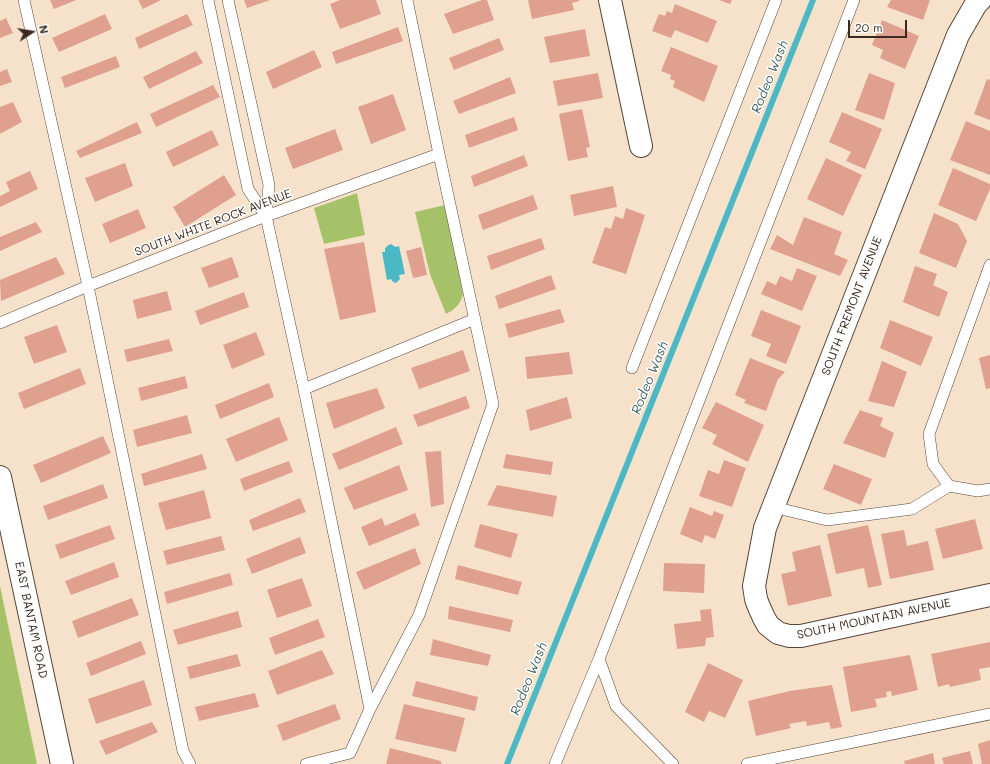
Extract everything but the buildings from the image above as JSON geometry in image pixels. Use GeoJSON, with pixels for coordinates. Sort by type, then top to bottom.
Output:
{"type":"FeatureCollection","features":[{"type":"Feature","properties":{"kind":"street"},"geometry":{"type":"LineString","coordinates":[[610,0],[641,146]]}},
{"type":"Feature","properties":{"kind":"street","name":"SOUTH FREMONT AVENUE"},"geometry":{"type":"LineString","coordinates":[[767,628],[758,607],[754,586],[765,528],[958,35],[976,4],[980,0]]}},
{"type":"Feature","properties":{"kind":"street","name":"EAST BANTAM ROAD"},"geometry":{"type":"LineString","coordinates":[[0,477],[62,764]]}},
{"type":"Feature","properties":{"kind":"street","name":"SOUTH MOUNTAIN AVENUE"},"geometry":{"type":"LineString","coordinates":[[767,628],[789,636],[801,636],[990,595]]}},
{"type":"Feature","properties":{"kind":"lane"},"geometry":{"type":"LineString","coordinates":[[24,0],[88,286],[182,751],[190,764]]}},
{"type":"Feature","properties":{"kind":"lane"},"geometry":{"type":"LineString","coordinates":[[208,0],[248,189],[266,216]]}},
{"type":"Feature","properties":{"kind":"lane"},"geometry":{"type":"LineString","coordinates":[[228,0],[269,185],[266,216],[304,389],[370,709]]}},
{"type":"Feature","properties":{"kind":"lane"},"geometry":{"type":"LineString","coordinates":[[306,764],[350,754],[370,709],[420,615],[493,404],[407,0]]}},
{"type":"Feature","properties":{"kind":"lane"},"geometry":{"type":"LineString","coordinates":[[632,368],[776,0]]}},
{"type":"Feature","properties":{"kind":"lane"},"geometry":{"type":"LineString","coordinates":[[555,764],[599,658],[854,0]]}},
{"type":"Feature","properties":{"kind":"lane","name":"SOUTH WHITE ROCK AVENUE"},"geometry":{"type":"LineString","coordinates":[[0,322],[266,216],[439,154]]}},
{"type":"Feature","properties":{"kind":"lane"},"geometry":{"type":"LineString","coordinates":[[990,265],[929,434],[933,464],[949,486],[978,492],[990,489]]}},
{"type":"Feature","properties":{"kind":"lane"},"geometry":{"type":"LineString","coordinates":[[304,389],[475,320]]}},
{"type":"Feature","properties":{"kind":"lane"},"geometry":{"type":"LineString","coordinates":[[773,507],[827,520],[912,509],[949,486]]}},
{"type":"Feature","properties":{"kind":"lane"},"geometry":{"type":"LineString","coordinates":[[599,658],[616,706],[672,764]]}},
{"type":"Feature","properties":{"kind":"lane"},"geometry":{"type":"LineString","coordinates":[[747,764],[990,714]]}},
{"type":"Feature","properties":{"kind":"green space"},"geometry":{"type":"Polygon","coordinates":[[[357,193],[365,235],[324,244],[314,208],[357,193]]]}},
{"type":"Feature","properties":{"kind":"green space"},"geometry":{"type":"Polygon","coordinates":[[[445,205],[463,294],[457,306],[446,314],[430,274],[415,212],[445,205]]]}},
{"type":"Feature","properties":{"kind":"green space"},"geometry":{"type":"Polygon","coordinates":[[[0,586],[37,764],[0,764],[0,586]]]}},
{"type":"Feature","properties":{"kind":"water"},"geometry":{"type":"Polygon","coordinates":[[[391,244],[395,247],[399,246],[405,274],[399,275],[400,279],[396,283],[391,279],[387,280],[382,252],[385,252],[387,246],[391,244]]]}},
{"type":"Feature","properties":{"kind":"waterway","name":"Rodeo Wash"},"geometry":{"type":"LineString","coordinates":[[507,764],[813,0]]}}]}
